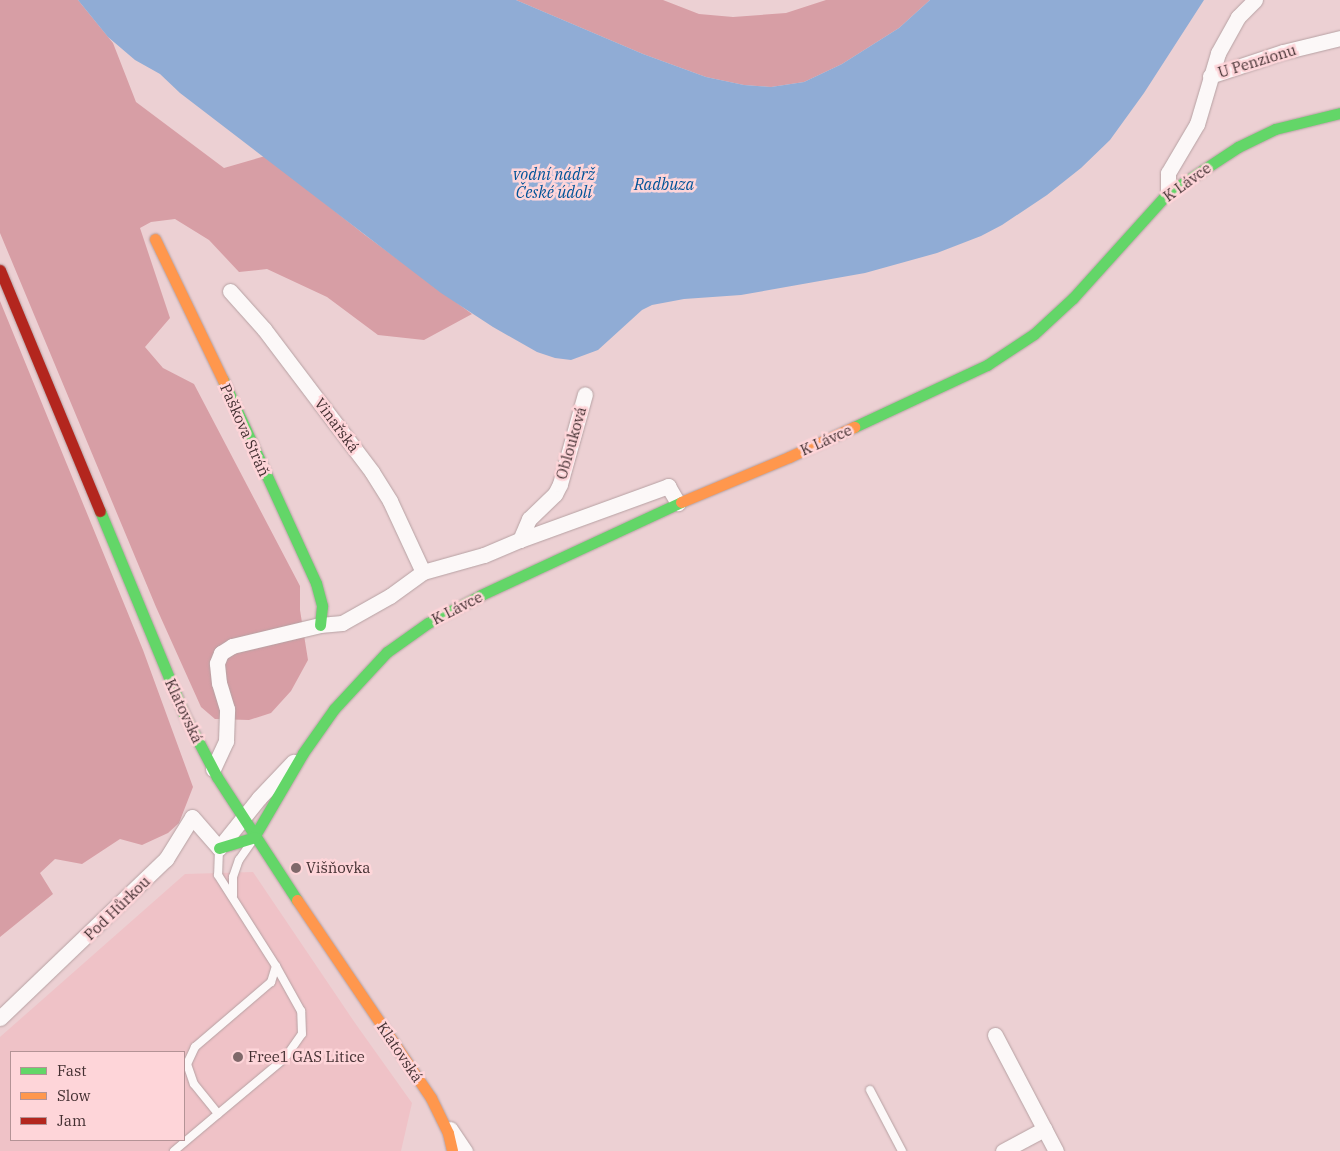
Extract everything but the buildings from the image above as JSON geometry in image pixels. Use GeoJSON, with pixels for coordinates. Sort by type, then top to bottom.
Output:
{"type":"FeatureCollection","features":[{"type":"Feature","properties":{"kind":"street"},"geometry":{"type":"LineString","coordinates":[[1210,76],[1218,53],[1238,17],[1256,0]]}},
{"type":"Feature","properties":{"kind":"street","name":"U Penzionu"},"geometry":{"type":"LineString","coordinates":[[1168,193],[1168,173],[1197,124],[1210,76],[1274,55],[1340,38]]}},
{"type":"Feature","properties":{"kind":"street","name":"K Lávce"},"geometry":{"type":"LineString","coordinates":[[254,837],[274,806],[303,753],[334,709],[387,652],[428,622],[481,595],[678,504],[798,453],[987,365],[1034,334],[1073,298],[1168,193],[1238,147],[1275,129],[1340,113]]}},
{"type":"Feature","properties":{"kind":"street","name":"Paškova Stráň"},"geometry":{"type":"LineString","coordinates":[[156,238],[316,583],[322,606],[320,625]]}},
{"type":"Feature","properties":{"kind":"street","name":"Klatovská"},"geometry":{"type":"LineString","coordinates":[[0,270],[180,706],[213,769],[254,837],[465,1151]]}},
{"type":"Feature","properties":{"kind":"street","name":"Vinařská"},"geometry":{"type":"LineString","coordinates":[[230,291],[264,329],[372,472],[390,501],[423,572]]}},
{"type":"Feature","properties":{"kind":"street","name":"Oblouková"},"geometry":{"type":"LineString","coordinates":[[520,540],[529,520],[550,500],[557,489],[585,394]]}},
{"type":"Feature","properties":{"kind":"street"},"geometry":{"type":"LineString","coordinates":[[213,769],[226,741],[227,709],[219,683],[217,663],[221,653],[232,646],[320,625],[342,623],[390,596],[423,572],[484,555],[668,486],[678,504]]}},
{"type":"Feature","properties":{"kind":"street","name":"K Lávce"},"geometry":{"type":"LineString","coordinates":[[243,819],[259,798],[303,753]]}},
{"type":"Feature","properties":{"kind":"street","name":"Pod Hůrkou"},"geometry":{"type":"LineString","coordinates":[[0,1018],[166,859],[192,817],[219,848]]}},
{"type":"Feature","properties":{"kind":"street"},"geometry":{"type":"LineString","coordinates":[[219,848],[243,819]]}},
{"type":"Feature","properties":{"kind":"street"},"geometry":{"type":"LineString","coordinates":[[219,848],[254,837]]}},
{"type":"Feature","properties":{"kind":"street"},"geometry":{"type":"LineString","coordinates":[[995,1035],[1056,1151]]}},
{"type":"Feature","properties":{"kind":"street","name":"Klatovská"},"geometry":{"type":"LineString","coordinates":[[440,1113],[452,1151]]}},
{"type":"Feature","properties":{"kind":"street"},"geometry":{"type":"LineString","coordinates":[[1003,1151],[1044,1129]]}},
{"type":"Feature","properties":{"kind":"lane"},"geometry":{"type":"LineString","coordinates":[[233,896],[233,877],[239,860],[254,837]]}},
{"type":"Feature","properties":{"kind":"lane"},"geometry":{"type":"LineString","coordinates":[[174,1151],[285,1058],[302,1034],[301,1011],[233,896],[218,876],[219,848]]}},
{"type":"Feature","properties":{"kind":"lane"},"geometry":{"type":"LineString","coordinates":[[218,1114],[194,1084],[187,1064],[195,1047],[271,982],[276,966]]}},
{"type":"Feature","properties":{"kind":"lane"},"geometry":{"type":"LineString","coordinates":[[870,1090],[902,1151]]}},
{"type":"Feature","properties":{"kind":"shaded area"},"geometry":{"type":"Polygon","coordinates":[[[0,0],[78,0],[113,43],[136,102],[224,168],[265,156],[365,235],[472,314],[424,340],[378,335],[327,297],[267,269],[239,272],[209,240],[175,219],[151,222],[140,228],[170,318],[145,347],[163,368],[194,384],[300,586],[300,610],[308,660],[291,691],[271,713],[249,720],[215,719],[201,707],[156,607],[0,233],[0,0]]]}},
{"type":"Feature","properties":{"kind":"shaded area"},"geometry":{"type":"Polygon","coordinates":[[[516,0],[663,0],[699,14],[733,17],[786,13],[826,0],[930,0],[899,28],[842,64],[804,82],[771,87],[744,85],[706,77],[643,54],[516,0]]]}},
{"type":"Feature","properties":{"kind":"shaded area"},"geometry":{"type":"Polygon","coordinates":[[[0,301],[143,650],[193,787],[179,823],[168,833],[142,845],[120,839],[82,864],[55,859],[40,873],[53,894],[0,937],[0,301]]]}},
{"type":"Feature","properties":{"kind":"shaded area"},"geometry":{"type":"Polygon","coordinates":[[[253,872],[355,1023],[412,1103],[401,1151],[0,1151],[0,1037],[185,874],[253,872]]]}},
{"type":"Feature","properties":{"kind":"water","name":"vodní nádrž České údolí"},"geometry":{"type":"Polygon","coordinates":[[[78,0],[516,0],[643,54],[706,77],[744,85],[771,87],[804,82],[842,64],[899,28],[930,0],[1204,0],[1144,93],[1110,140],[1081,168],[1047,195],[1002,225],[981,236],[937,253],[865,273],[741,295],[684,299],[652,305],[642,310],[598,350],[571,360],[555,358],[537,352],[493,327],[441,293],[180,93],[160,74],[135,60],[108,37],[78,0]]]}},
{"type":"Feature","properties":{"kind":"traffic: fast"},"geometry":{"type":"LineString","coordinates":[[854,427],[987,365],[1034,334],[1073,298],[1168,193],[1238,147],[1275,129],[1340,113]]}},
{"type":"Feature","properties":{"kind":"traffic: fast"},"geometry":{"type":"LineString","coordinates":[[223,380],[316,583],[322,606],[320,625]]}},
{"type":"Feature","properties":{"kind":"traffic: fast"},"geometry":{"type":"LineString","coordinates":[[254,837],[303,753],[334,709],[387,652],[428,623],[481,595],[681,502]]}},
{"type":"Feature","properties":{"kind":"traffic: fast"},"geometry":{"type":"LineString","coordinates":[[100,511],[184,714],[217,777],[297,900]]}},
{"type":"Feature","properties":{"kind":"traffic: fast"},"geometry":{"type":"LineString","coordinates":[[219,848],[254,837]]}},
{"type":"Feature","properties":{"kind":"traffic: slow"},"geometry":{"type":"LineString","coordinates":[[155,239],[223,380]]}},
{"type":"Feature","properties":{"kind":"traffic: slow"},"geometry":{"type":"LineString","coordinates":[[681,502],[789,457],[854,427]]}},
{"type":"Feature","properties":{"kind":"traffic: slow"},"geometry":{"type":"LineString","coordinates":[[297,900],[431,1098],[448,1133],[452,1151]]}},
{"type":"Feature","properties":{"kind":"traffic: jam"},"geometry":{"type":"LineString","coordinates":[[0,270],[100,511]]}},
{"type":"Feature","properties":{"kind":"place","name":"Višňovka"},"geometry":{"type":"Point","coordinates":[296,868]}},
{"type":"Feature","properties":{"kind":"place","name":"Free1 GAS Litice"},"geometry":{"type":"Point","coordinates":[238,1057]}},
{"type":"Feature","properties":{"kind":"water label","name":"Radbuza"},"geometry":{"type":"Point","coordinates":[664,184]}}]}
